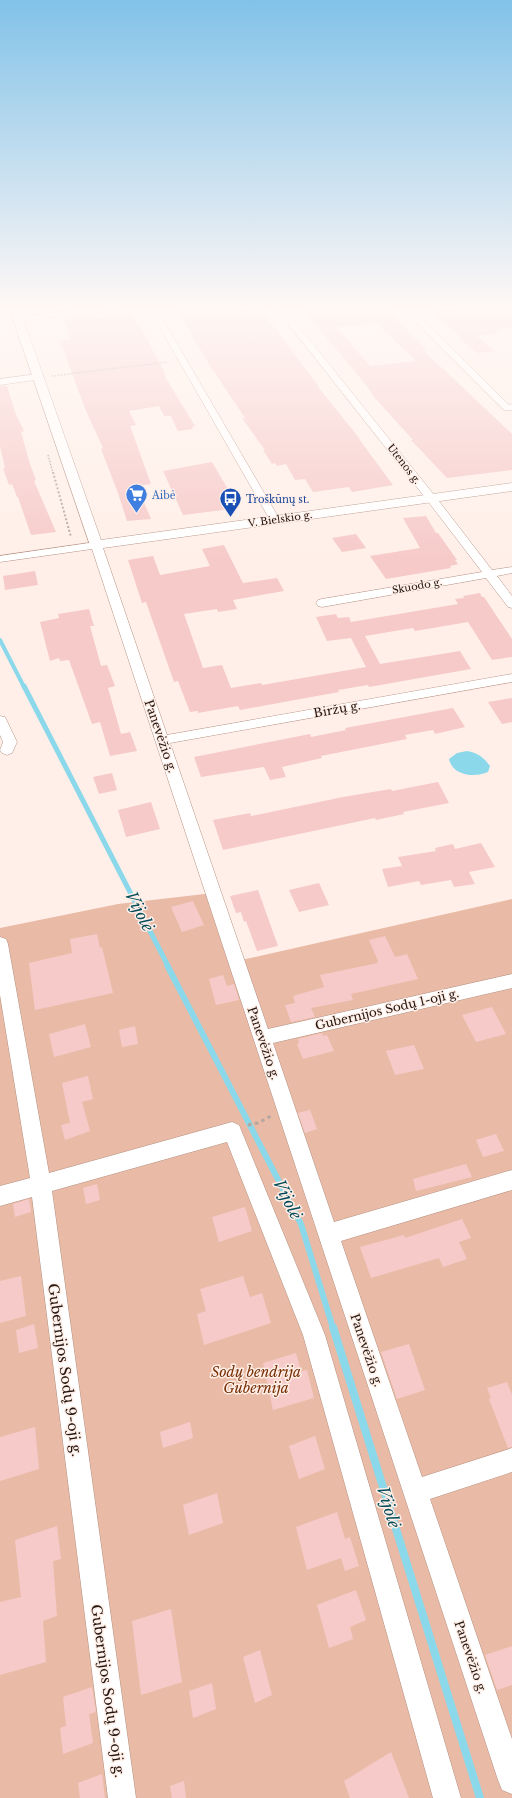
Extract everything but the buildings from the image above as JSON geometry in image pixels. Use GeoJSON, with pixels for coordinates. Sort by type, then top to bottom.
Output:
{"type":"FeatureCollection","features":[{"type":"Feature","properties":{"kind":"street","name":"Panevėžio g."},"geometry":{"type":"LineString","coordinates":[[43,391],[162,740],[512,1780]]}},
{"type":"Feature","properties":{"kind":"street"},"geometry":{"type":"LineString","coordinates":[[199,391],[275,520]]}},
{"type":"Feature","properties":{"kind":"street","name":"Utenos g."},"geometry":{"type":"LineString","coordinates":[[345,391],[431,498],[512,604]]}},
{"type":"Feature","properties":{"kind":"street"},"geometry":{"type":"LineString","coordinates":[[489,391],[506,408],[512,407]]}},
{"type":"Feature","properties":{"kind":"street","name":"V. Bielskio g."},"geometry":{"type":"LineString","coordinates":[[0,559],[512,487]]}},
{"type":"Feature","properties":{"kind":"street","name":"Skuodo g."},"geometry":{"type":"LineString","coordinates":[[322,603],[512,570]]}},
{"type":"Feature","properties":{"kind":"street","name":"Biržų g."},"geometry":{"type":"LineString","coordinates":[[162,740],[512,678]]}},
{"type":"Feature","properties":{"kind":"street"},"geometry":{"type":"LineString","coordinates":[[0,720],[9,746]]}},
{"type":"Feature","properties":{"kind":"street","name":"Gubernijos Sodų 9-oji g."},"geometry":{"type":"LineString","coordinates":[[0,944],[41,1185],[122,1798]]}},
{"type":"Feature","properties":{"kind":"street","name":"Gubernijos Sodų 1-oji g."},"geometry":{"type":"LineString","coordinates":[[262,1038],[512,981]]}},
{"type":"Feature","properties":{"kind":"street"},"geometry":{"type":"LineString","coordinates":[[0,1196],[232,1132],[314,1335],[447,1798]]}},
{"type":"Feature","properties":{"kind":"street"},"geometry":{"type":"LineString","coordinates":[[328,1234],[512,1180]]}},
{"type":"Feature","properties":{"kind":"street"},"geometry":{"type":"LineString","coordinates":[[415,1492],[512,1460]]}},
{"type":"Feature","properties":{"kind":"path"},"geometry":{"type":"LineString","coordinates":[[246,1125],[258,1123]]}},
{"type":"Feature","properties":{"kind":"green space","name":"Sodų bendrija Gubernija"},"geometry":{"type":"Polygon","coordinates":[[[213,893],[237,961],[512,899],[512,1798],[0,1798],[0,928],[118,904],[213,893]]]}},
{"type":"Feature","properties":{"kind":"water"},"geometry":{"type":"Polygon","coordinates":[[[467,751],[480,756],[490,766],[488,772],[477,775],[465,774],[459,772],[451,765],[449,759],[457,753],[467,751]]]}},
{"type":"Feature","properties":{"kind":"waterway","name":"Vijolė"},"geometry":{"type":"LineString","coordinates":[[0,640],[24,687]]}},
{"type":"Feature","properties":{"kind":"waterway","name":"Vijolė"},"geometry":{"type":"LineString","coordinates":[[24,686],[168,966]]}},
{"type":"Feature","properties":{"kind":"waterway","name":"Vijolė"},"geometry":{"type":"LineString","coordinates":[[167,965],[301,1224],[333,1328]]}},
{"type":"Feature","properties":{"kind":"waterway","name":"Vijolė"},"geometry":{"type":"LineString","coordinates":[[333,1327],[480,1798]]}},
{"type":"Feature","properties":{"kind":"place","name":"Aibė"},"geometry":{"type":"Point","coordinates":[137,514]}},
{"type":"Feature","properties":{"kind":"place","name":"Troškūnų st."},"geometry":{"type":"Point","coordinates":[231,518]}}]}
